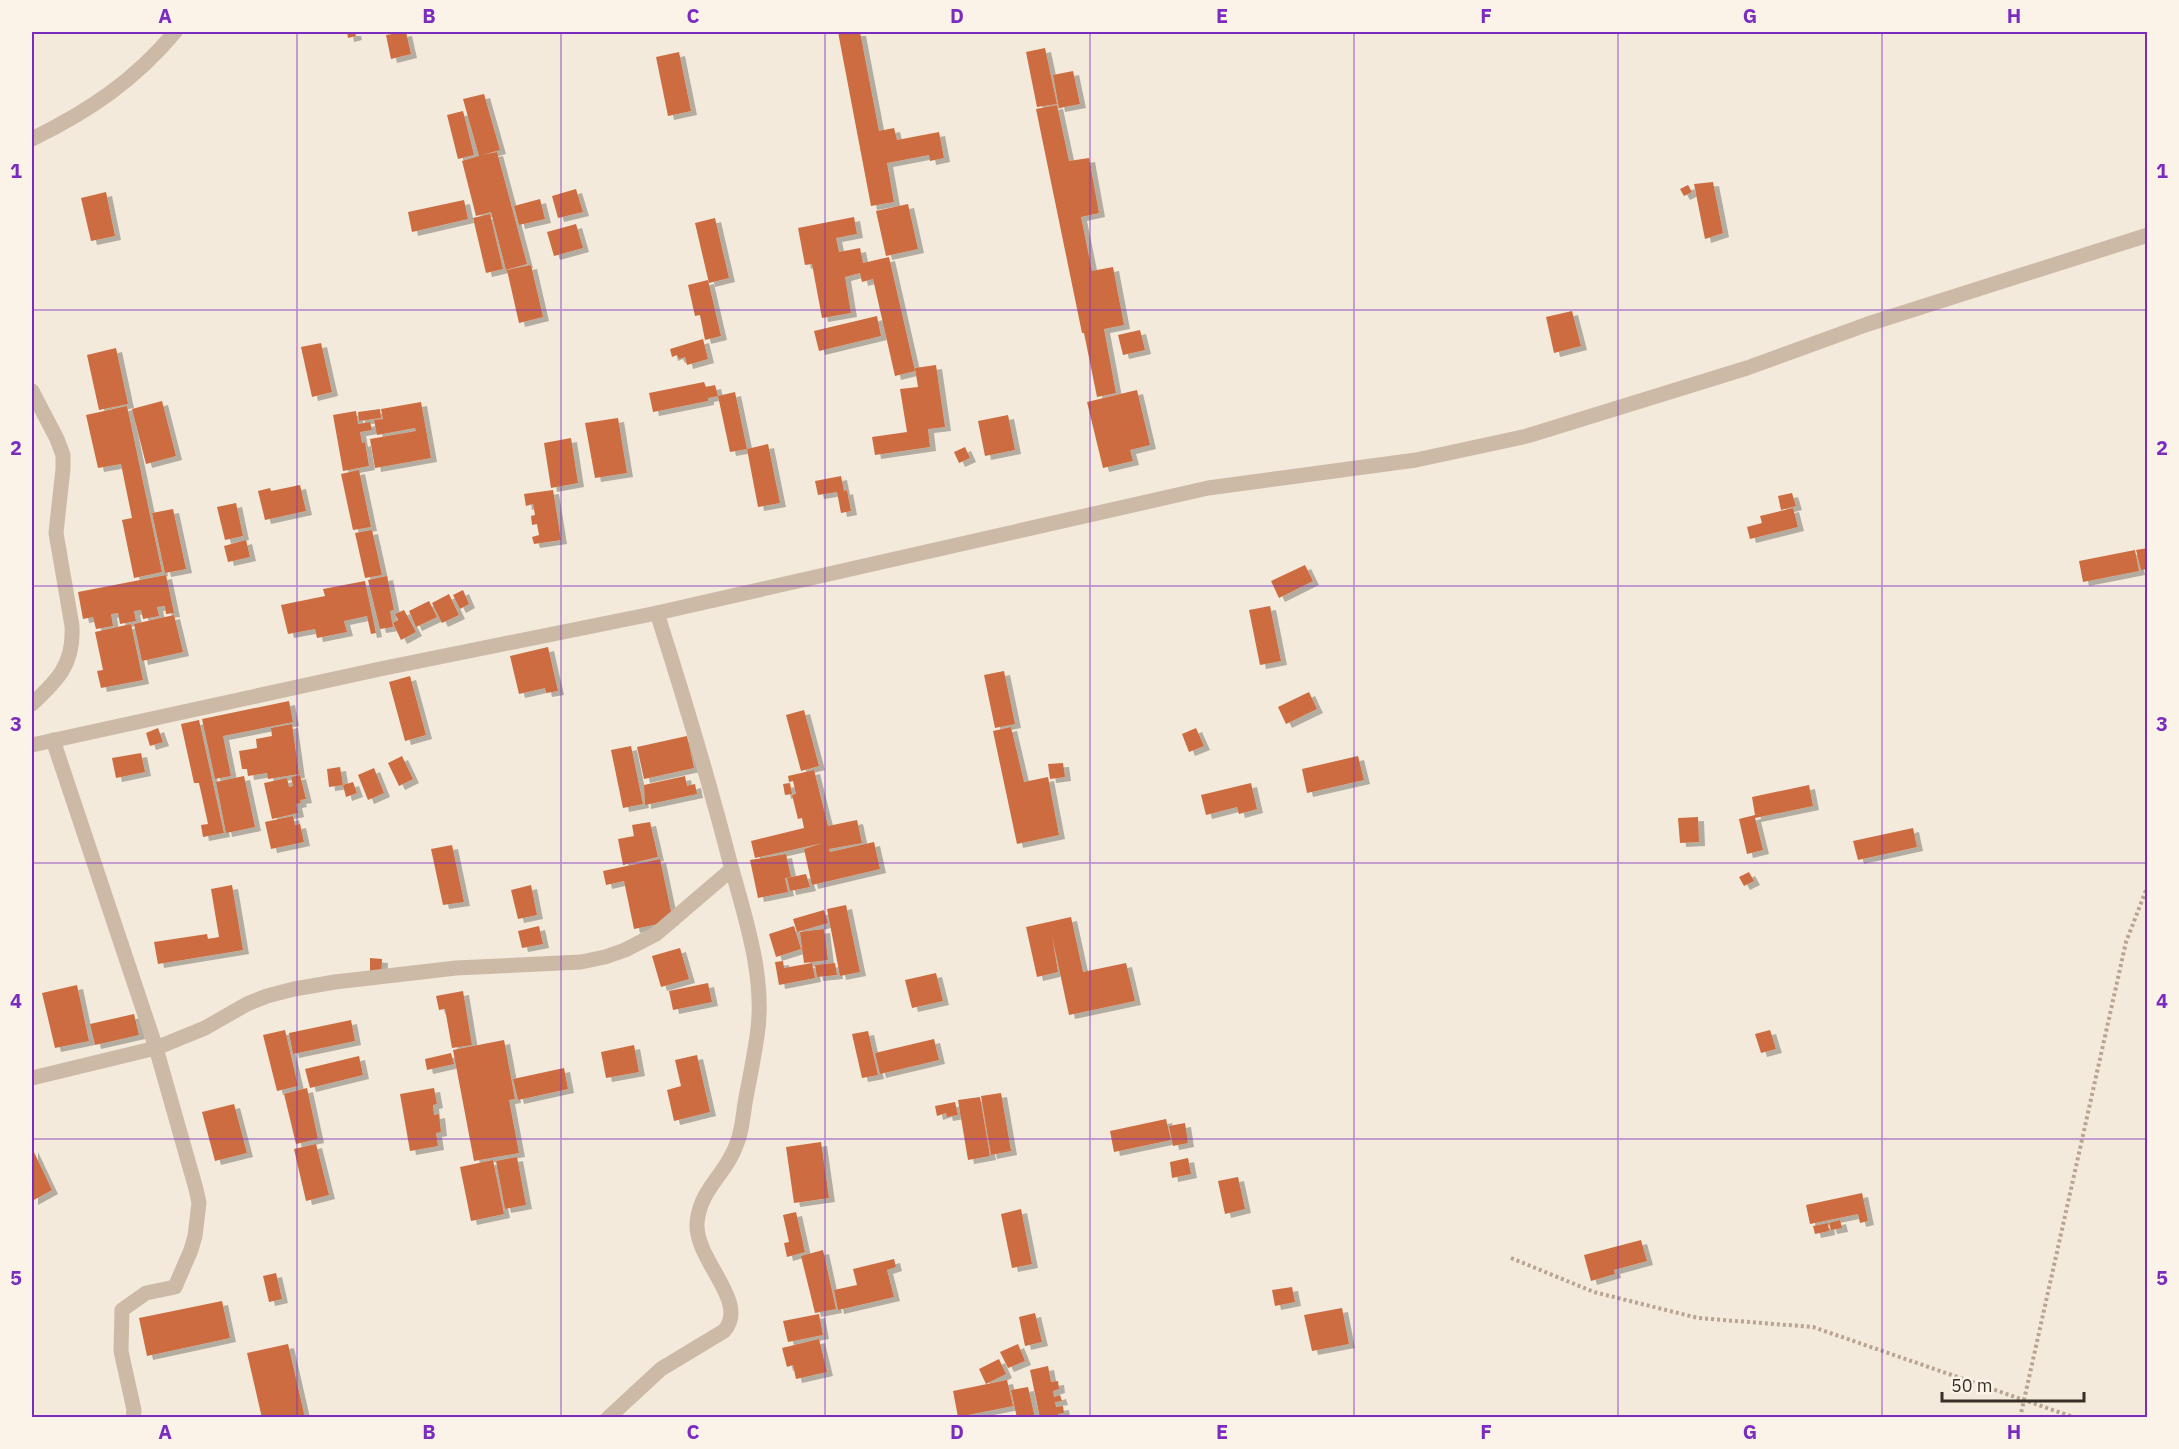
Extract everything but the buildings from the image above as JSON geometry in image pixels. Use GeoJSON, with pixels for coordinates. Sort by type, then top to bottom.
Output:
{"type":"FeatureCollection","features":[{"type":"Feature","properties":{"kind":"street"},"geometry":{"type":"LineString","coordinates":[[32,139],[58,126],[128,81],[175,32]]}},
{"type":"Feature","properties":{"kind":"street"},"geometry":{"type":"LineString","coordinates":[[32,745],[380,669],[657,614],[1208,488],[1416,460],[1527,436],[1747,368],[1868,324],[2148,235]]}},
{"type":"Feature","properties":{"kind":"street"},"geometry":{"type":"LineString","coordinates":[[32,391],[63,455],[57,533],[73,639],[67,663],[59,677],[32,704]]}},
{"type":"Feature","properties":{"kind":"street"},"geometry":{"type":"LineString","coordinates":[[608,1418],[661,1369],[724,1331],[732,1316],[729,1299],[706,1258],[697,1226],[700,1204],[738,1142],[760,1011],[758,984],[745,915],[711,790],[657,614]]}},
{"type":"Feature","properties":{"kind":"street"},"geometry":{"type":"LineString","coordinates":[[53,740],[156,1048],[199,1203],[191,1250],[175,1287],[146,1293],[122,1310],[121,1351],[134,1410],[133,1418]]}},
{"type":"Feature","properties":{"kind":"street"},"geometry":{"type":"LineString","coordinates":[[32,1078],[156,1048],[205,1028],[247,1004],[294,989],[456,968],[581,962],[605,957],[625,950],[656,934],[732,869]]}},
{"type":"Feature","properties":{"kind":"path"},"geometry":{"type":"LineString","coordinates":[[2020,1418],[2126,942],[2148,885]]}},
{"type":"Feature","properties":{"kind":"path"},"geometry":{"type":"LineString","coordinates":[[1511,1258],[1594,1292],[1698,1318],[1813,1327],[2076,1418]]}}]}
